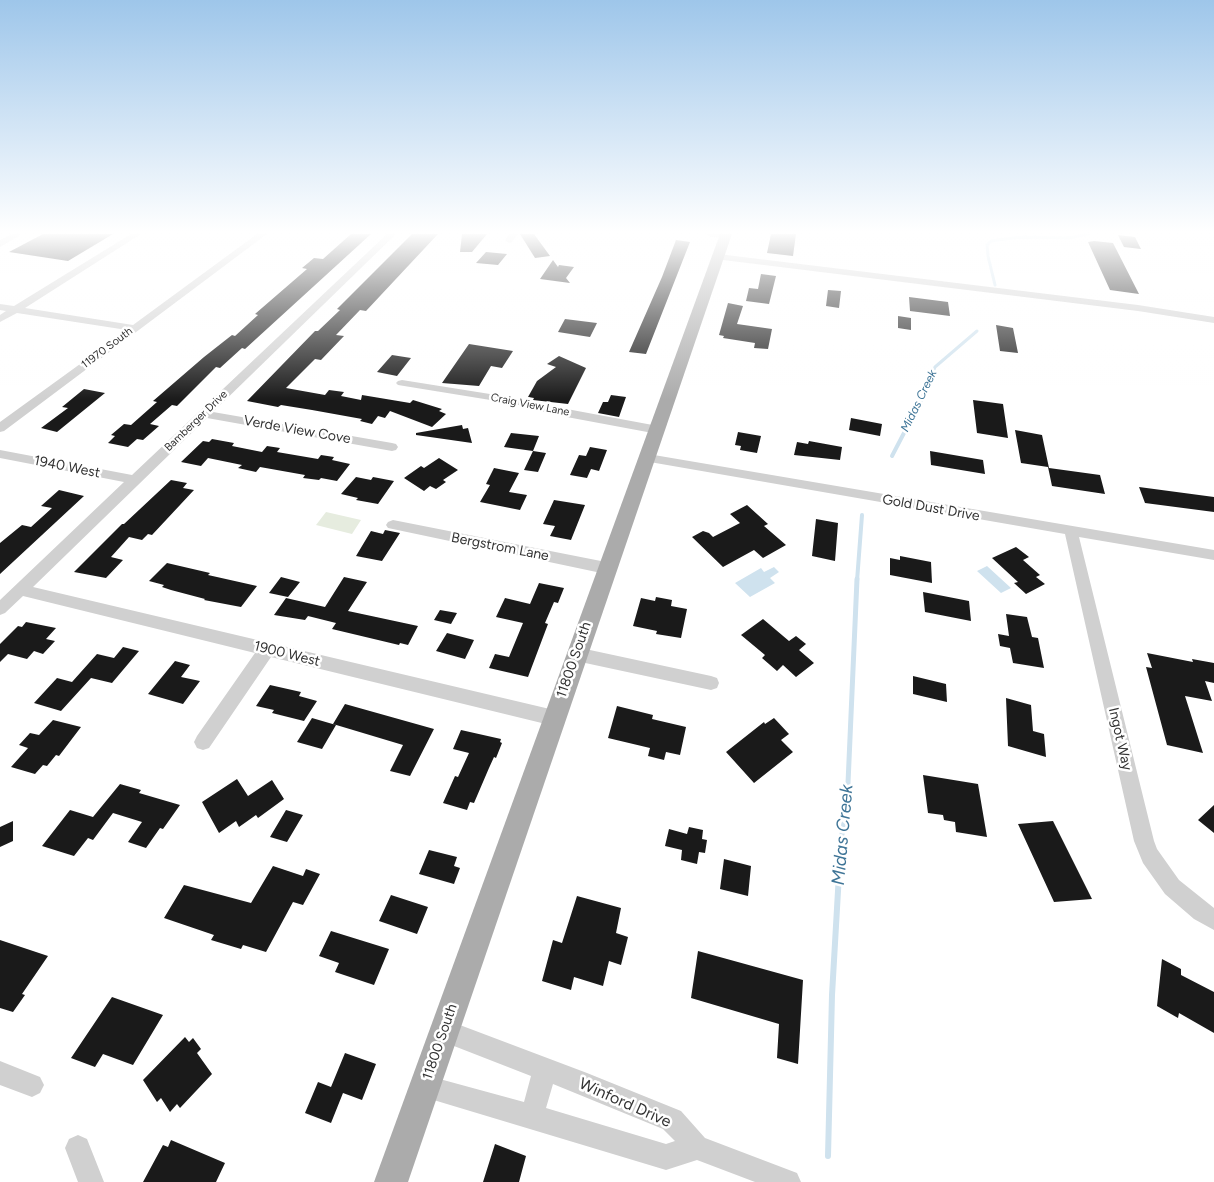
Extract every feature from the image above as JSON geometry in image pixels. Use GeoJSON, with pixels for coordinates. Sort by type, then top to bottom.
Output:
{"type":"FeatureCollection","features":[{"type":"Feature","properties":{"kind":"main road","name":"11800 South"},"geometry":{"type":"LineString","coordinates":[[391,1182],[606,568],[648,458],[707,289]]}},
{"type":"Feature","properties":{"kind":"street"},"geometry":{"type":"LineString","coordinates":[[0,319],[48,289]]}},
{"type":"Feature","properties":{"kind":"street","name":"11970 South"},"geometry":{"type":"LineString","coordinates":[[0,428],[188,289]]}},
{"type":"Feature","properties":{"kind":"street","name":"Bamberger Drive"},"geometry":{"type":"LineString","coordinates":[[0,609],[334,289]]}},
{"type":"Feature","properties":{"kind":"street"},"geometry":{"type":"LineString","coordinates":[[982,289],[1129,307],[1214,320]]}},
{"type":"Feature","properties":{"kind":"street"},"geometry":{"type":"LineString","coordinates":[[0,307],[135,328]]}},
{"type":"Feature","properties":{"kind":"street","name":"Craig View Lane"},"geometry":{"type":"LineString","coordinates":[[402,384],[515,401],[556,411],[658,430]]}},
{"type":"Feature","properties":{"kind":"street","name":"Verde View Cove"},"geometry":{"type":"LineString","coordinates":[[203,414],[392,447]]}},
{"type":"Feature","properties":{"kind":"street","name":"1940 West"},"geometry":{"type":"LineString","coordinates":[[0,454],[134,480]]}},
{"type":"Feature","properties":{"kind":"street","name":"Gold Dust Drive"},"geometry":{"type":"LineString","coordinates":[[648,458],[1214,555]]}},
{"type":"Feature","properties":{"kind":"street","name":"Bergstrom Lane"},"geometry":{"type":"LineString","coordinates":[[393,525],[606,568]]}},
{"type":"Feature","properties":{"kind":"street","name":"Ingot Way"},"geometry":{"type":"LineString","coordinates":[[1071,532],[1144,841],[1150,856],[1172,887],[1201,912],[1214,920]]}},
{"type":"Feature","properties":{"kind":"street","name":"1900 West"},"geometry":{"type":"LineString","coordinates":[[21,590],[554,718]]}},
{"type":"Feature","properties":{"kind":"street"},"geometry":{"type":"LineString","coordinates":[[203,742],[267,649]]}},
{"type":"Feature","properties":{"kind":"street"},"geometry":{"type":"LineString","coordinates":[[576,654],[711,683]]}},
{"type":"Feature","properties":{"kind":"street","name":"Winford Drive"},"geometry":{"type":"LineString","coordinates":[[444,1031],[672,1120],[697,1147],[788,1182]]}},
{"type":"Feature","properties":{"kind":"street"},"geometry":{"type":"LineString","coordinates":[[532,1116],[545,1070]]}},
{"type":"Feature","properties":{"kind":"street"},"geometry":{"type":"LineString","coordinates":[[0,1074],[32,1086]]}},
{"type":"Feature","properties":{"kind":"street"},"geometry":{"type":"LineString","coordinates":[[425,1087],[532,1116],[666,1157],[697,1147]]}},
{"type":"Feature","properties":{"kind":"street"},"geometry":{"type":"LineString","coordinates":[[78,1148],[91,1182]]}},
{"type":"Feature","properties":{"kind":"shaded area"},"geometry":{"type":"Polygon","coordinates":[[[326,512],[361,520],[352,534],[316,525],[326,512]]]}},
{"type":"Feature","properties":{"kind":"water"},"geometry":{"type":"Polygon","coordinates":[[[987,566],[1011,588],[1001,593],[977,571],[987,566]]]}},
{"type":"Feature","properties":{"kind":"water"},"geometry":{"type":"Polygon","coordinates":[[[774,567],[779,572],[770,578],[775,583],[750,597],[735,583],[761,568],[764,572],[774,567]]]}},
{"type":"Feature","properties":{"kind":"building"},"geometry":{"type":"Polygon","coordinates":[[[284,289],[311,289],[245,349],[242,348],[220,368],[216,367],[177,406],[172,405],[150,424],[159,426],[143,440],[137,439],[128,447],[108,443],[115,436],[111,435],[124,424],[131,425],[157,402],[153,401],[204,357],[232,335],[235,336],[258,315],[255,314],[284,289]]]}},
{"type":"Feature","properties":{"kind":"building"},"geometry":{"type":"Polygon","coordinates":[[[357,289],[386,289],[366,311],[360,310],[336,335],[344,336],[321,360],[315,359],[286,388],[325,395],[329,390],[344,392],[341,396],[361,400],[362,395],[410,403],[413,400],[442,409],[439,411],[446,414],[432,427],[390,411],[385,418],[378,416],[372,424],[360,421],[362,419],[247,401],[315,331],[318,331],[340,310],[337,309],[357,289]]]}},
{"type":"Feature","properties":{"kind":"building"},"geometry":{"type":"Polygon","coordinates":[[[657,289],[671,289],[646,354],[629,352],[657,289]]]}},
{"type":"Feature","properties":{"kind":"building"},"geometry":{"type":"Polygon","coordinates":[[[749,289],[773,289],[769,304],[746,301],[749,289]]]}},
{"type":"Feature","properties":{"kind":"building"},"geometry":{"type":"Polygon","coordinates":[[[1137,289],[1139,294],[1110,290],[1137,289]]]}},
{"type":"Feature","properties":{"kind":"building"},"geometry":{"type":"Polygon","coordinates":[[[828,290],[841,291],[839,308],[826,306],[828,290]]]}},
{"type":"Feature","properties":{"kind":"building"},"geometry":{"type":"Polygon","coordinates":[[[909,297],[948,302],[950,316],[910,311],[909,297]]]}},
{"type":"Feature","properties":{"kind":"building"},"geometry":{"type":"Polygon","coordinates":[[[728,303],[743,306],[737,324],[772,329],[768,349],[754,348],[755,343],[723,338],[724,336],[719,335],[728,303]]]}},
{"type":"Feature","properties":{"kind":"building"},"geometry":{"type":"Polygon","coordinates":[[[898,316],[911,318],[911,330],[898,328],[898,316]]]}},
{"type":"Feature","properties":{"kind":"building"},"geometry":{"type":"Polygon","coordinates":[[[565,319],[597,323],[590,337],[558,332],[565,319]]]}},
{"type":"Feature","properties":{"kind":"building"},"geometry":{"type":"Polygon","coordinates":[[[996,325],[1013,328],[1018,353],[1000,351],[996,325]]]}},
{"type":"Feature","properties":{"kind":"building"},"geometry":{"type":"Polygon","coordinates":[[[469,344],[513,351],[502,368],[491,366],[479,386],[442,383],[469,344]]]}},
{"type":"Feature","properties":{"kind":"building"},"geometry":{"type":"Polygon","coordinates":[[[392,355],[411,358],[397,376],[377,372],[392,355]]]}},
{"type":"Feature","properties":{"kind":"building"},"geometry":{"type":"Polygon","coordinates":[[[559,356],[586,368],[568,404],[533,400],[534,398],[528,397],[537,381],[556,367],[547,364],[559,356]]]}},
{"type":"Feature","properties":{"kind":"building"},"geometry":{"type":"Polygon","coordinates":[[[84,389],[105,393],[57,432],[41,428],[68,408],[62,407],[84,389]]]}},
{"type":"Feature","properties":{"kind":"building"},"geometry":{"type":"Polygon","coordinates":[[[611,395],[626,397],[619,417],[598,413],[603,402],[608,402],[611,395]]]}},
{"type":"Feature","properties":{"kind":"building"},"geometry":{"type":"Polygon","coordinates":[[[973,400],[1003,404],[1008,438],[977,433],[973,400]]]}},
{"type":"Feature","properties":{"kind":"building"},"geometry":{"type":"Polygon","coordinates":[[[851,418],[882,424],[880,436],[849,430],[851,418]]]}},
{"type":"Feature","properties":{"kind":"building"},"geometry":{"type":"Polygon","coordinates":[[[462,425],[463,429],[468,428],[472,443],[416,435],[416,433],[462,425]]]}},
{"type":"Feature","properties":{"kind":"building"},"geometry":{"type":"Polygon","coordinates":[[[1015,430],[1042,435],[1049,468],[1100,475],[1105,494],[1052,486],[1048,467],[1021,463],[1015,430]]]}},
{"type":"Feature","properties":{"kind":"building"},"geometry":{"type":"Polygon","coordinates":[[[738,432],[761,436],[757,453],[740,450],[741,446],[735,445],[738,432]]]}},
{"type":"Feature","properties":{"kind":"building"},"geometry":{"type":"Polygon","coordinates":[[[511,433],[539,436],[533,451],[504,447],[511,433]]]}},
{"type":"Feature","properties":{"kind":"building"},"geometry":{"type":"Polygon","coordinates":[[[212,439],[234,443],[232,446],[262,452],[267,446],[280,448],[277,452],[318,459],[321,455],[334,457],[332,460],[350,464],[337,481],[321,478],[319,480],[303,478],[305,475],[260,467],[256,472],[238,468],[242,465],[208,458],[201,466],[181,462],[203,441],[209,442],[212,439]]]}},
{"type":"Feature","properties":{"kind":"building"},"geometry":{"type":"Polygon","coordinates":[[[809,441],[842,447],[840,460],[794,455],[797,442],[808,444],[809,441]]]}},
{"type":"Feature","properties":{"kind":"building"},"geometry":{"type":"Polygon","coordinates":[[[590,447],[607,450],[599,471],[591,469],[587,478],[570,475],[579,455],[586,456],[590,447]]]}},
{"type":"Feature","properties":{"kind":"building"},"geometry":{"type":"Polygon","coordinates":[[[533,451],[546,453],[538,472],[524,470],[533,451]]]}},
{"type":"Feature","properties":{"kind":"building"},"geometry":{"type":"Polygon","coordinates":[[[930,451],[983,460],[985,474],[931,465],[930,451]]]}},
{"type":"Feature","properties":{"kind":"building"},"geometry":{"type":"Polygon","coordinates":[[[439,458],[458,470],[443,480],[446,482],[436,489],[430,486],[424,491],[404,478],[421,466],[424,468],[439,458]]]}},
{"type":"Feature","properties":{"kind":"building"},"geometry":{"type":"Polygon","coordinates":[[[494,468],[519,473],[509,492],[527,495],[520,510],[480,502],[490,485],[486,484],[494,468]]]}},
{"type":"Feature","properties":{"kind":"building"},"geometry":{"type":"Polygon","coordinates":[[[356,477],[371,480],[373,477],[394,481],[378,504],[356,500],[358,498],[341,494],[356,477]]]}},
{"type":"Feature","properties":{"kind":"building"},"geometry":{"type":"Polygon","coordinates":[[[171,480],[187,483],[183,488],[194,490],[152,535],[148,534],[142,540],[129,537],[111,557],[123,560],[106,578],[74,572],[122,524],[171,480]]]}},
{"type":"Feature","properties":{"kind":"building"},"geometry":{"type":"Polygon","coordinates":[[[1139,487],[1214,497],[1214,512],[1145,503],[1139,487]]]}},
{"type":"Feature","properties":{"kind":"building"},"geometry":{"type":"Polygon","coordinates":[[[59,490],[84,496],[0,574],[0,543],[22,525],[31,527],[52,508],[41,506],[59,490]]]}},
{"type":"Feature","properties":{"kind":"building"},"geometry":{"type":"Polygon","coordinates":[[[554,500],[585,505],[571,540],[550,536],[555,526],[543,524],[554,500]]]}},
{"type":"Feature","properties":{"kind":"building"},"geometry":{"type":"Polygon","coordinates":[[[747,505],[768,524],[764,526],[786,545],[763,558],[754,550],[723,567],[692,537],[703,531],[713,537],[740,523],[730,514],[747,505]]]}},
{"type":"Feature","properties":{"kind":"building"},"geometry":{"type":"Polygon","coordinates":[[[816,519],[838,523],[835,561],[812,556],[816,519]]]}},
{"type":"Feature","properties":{"kind":"building"},"geometry":{"type":"Polygon","coordinates":[[[385,530],[400,533],[382,561],[356,556],[371,531],[383,534],[385,530]]]}},
{"type":"Feature","properties":{"kind":"building"},"geometry":{"type":"Polygon","coordinates":[[[1016,547],[1029,557],[1023,560],[1040,575],[1036,577],[1045,584],[1026,594],[1014,583],[1018,582],[992,558],[1016,547]]]}},
{"type":"Feature","properties":{"kind":"building"},"geometry":{"type":"Polygon","coordinates":[[[900,556],[931,562],[932,583],[890,575],[890,558],[900,560],[900,556]]]}},
{"type":"Feature","properties":{"kind":"building"},"geometry":{"type":"Polygon","coordinates":[[[167,563],[257,586],[241,607],[204,600],[149,581],[167,563]]]}},
{"type":"Feature","properties":{"kind":"building"},"geometry":{"type":"Polygon","coordinates":[[[281,577],[300,582],[288,597],[269,593],[281,577]]]}},
{"type":"Feature","properties":{"kind":"building"},"geometry":{"type":"Polygon","coordinates":[[[344,577],[367,582],[348,611],[418,626],[408,645],[400,643],[399,645],[332,629],[336,623],[308,616],[305,620],[274,615],[286,598],[325,607],[344,577]]]}},
{"type":"Feature","properties":{"kind":"building"},"geometry":{"type":"Polygon","coordinates":[[[539,583],[564,588],[558,603],[554,602],[545,623],[548,624],[528,677],[489,668],[495,654],[509,657],[523,623],[496,617],[505,598],[530,604],[539,583]]]}},
{"type":"Feature","properties":{"kind":"building"},"geometry":{"type":"Polygon","coordinates":[[[923,592],[969,601],[971,621],[925,612],[923,592]]]}},
{"type":"Feature","properties":{"kind":"building"},"geometry":{"type":"Polygon","coordinates":[[[656,597],[672,600],[671,606],[687,609],[681,638],[656,634],[657,631],[633,626],[641,598],[655,601],[656,597]]]}},
{"type":"Feature","properties":{"kind":"building"},"geometry":{"type":"Polygon","coordinates":[[[440,610],[457,613],[451,624],[434,620],[440,610]]]}},
{"type":"Feature","properties":{"kind":"building"},"geometry":{"type":"Polygon","coordinates":[[[1006,614],[1027,617],[1032,637],[1038,638],[1044,668],[1013,663],[1010,648],[1000,646],[998,634],[1009,636],[1006,614]]]}},
{"type":"Feature","properties":{"kind":"building"},"geometry":{"type":"Polygon","coordinates":[[[763,619],[789,641],[796,636],[806,644],[799,650],[814,663],[796,677],[783,665],[777,671],[762,658],[765,655],[741,635],[763,619]]]}},
{"type":"Feature","properties":{"kind":"building"},"geometry":{"type":"Polygon","coordinates":[[[26,622],[56,628],[46,639],[55,641],[43,654],[34,651],[27,659],[8,654],[0,662],[0,644],[18,626],[22,627],[26,622]]]}},
{"type":"Feature","properties":{"kind":"building"},"geometry":{"type":"Polygon","coordinates":[[[447,633],[474,640],[465,659],[436,651],[447,633]]]}},
{"type":"Feature","properties":{"kind":"building"},"geometry":{"type":"Polygon","coordinates":[[[123,647],[139,651],[112,683],[91,678],[61,711],[34,703],[57,678],[72,682],[97,654],[114,658],[123,647]]]}},
{"type":"Feature","properties":{"kind":"building"},"geometry":{"type":"Polygon","coordinates":[[[1147,653],[1193,662],[1192,659],[1214,663],[1214,683],[1205,681],[1212,701],[1185,696],[1203,753],[1167,745],[1146,667],[1152,668],[1147,653]]]}},
{"type":"Feature","properties":{"kind":"building"},"geometry":{"type":"Polygon","coordinates":[[[175,661],[190,665],[181,677],[200,681],[183,704],[148,694],[175,661]]]}},
{"type":"Feature","properties":{"kind":"building"},"geometry":{"type":"Polygon","coordinates":[[[913,676],[946,684],[947,702],[913,694],[913,676]]]}},
{"type":"Feature","properties":{"kind":"building"},"geometry":{"type":"Polygon","coordinates":[[[270,685],[301,692],[299,696],[317,701],[304,721],[272,713],[274,710],[256,706],[270,685]]]}},
{"type":"Feature","properties":{"kind":"building"},"geometry":{"type":"Polygon","coordinates":[[[1006,698],[1031,705],[1033,731],[1044,734],[1046,757],[1008,746],[1006,698]]]}},
{"type":"Feature","properties":{"kind":"building"},"geometry":{"type":"Polygon","coordinates":[[[345,704],[434,729],[410,776],[390,771],[403,745],[333,724],[345,704]]]}},
{"type":"Feature","properties":{"kind":"building"},"geometry":{"type":"Polygon","coordinates":[[[617,706],[653,715],[652,719],[686,727],[680,755],[666,752],[664,760],[648,756],[650,748],[608,738],[617,706]]]}},
{"type":"Feature","properties":{"kind":"building"},"geometry":{"type":"Polygon","coordinates":[[[312,718],[336,725],[322,749],[297,742],[312,718]]]}},
{"type":"Feature","properties":{"kind":"building"},"geometry":{"type":"Polygon","coordinates":[[[774,718],[789,734],[781,740],[793,752],[754,783],[726,752],[764,722],[765,724],[774,718]]]}},
{"type":"Feature","properties":{"kind":"building"},"geometry":{"type":"Polygon","coordinates":[[[53,720],[81,727],[59,756],[56,755],[47,766],[43,765],[35,774],[11,767],[28,748],[19,745],[30,733],[39,735],[53,720]]]}},
{"type":"Feature","properties":{"kind":"building"},"geometry":{"type":"Polygon","coordinates":[[[461,730],[501,739],[500,742],[502,743],[474,803],[470,802],[467,810],[443,803],[455,776],[458,777],[469,753],[453,749],[461,730]]]}},
{"type":"Feature","properties":{"kind":"building"},"geometry":{"type":"Polygon","coordinates":[[[923,775],[978,784],[987,837],[956,832],[955,822],[944,820],[943,815],[928,813],[923,775]]]}},
{"type":"Feature","properties":{"kind":"building"},"geometry":{"type":"Polygon","coordinates":[[[237,779],[248,796],[272,780],[284,799],[258,818],[256,815],[239,827],[236,821],[219,833],[202,802],[237,779]]]}},
{"type":"Feature","properties":{"kind":"building"},"geometry":{"type":"Polygon","coordinates":[[[120,784],[141,790],[139,793],[180,805],[163,829],[160,828],[146,848],[128,842],[142,822],[113,813],[93,840],[88,838],[74,856],[42,846],[70,810],[93,817],[120,784]]]}},
{"type":"Feature","properties":{"kind":"building"},"geometry":{"type":"Polygon","coordinates":[[[1214,805],[1214,833],[1198,820],[1214,805]]]}},
{"type":"Feature","properties":{"kind":"building"},"geometry":{"type":"Polygon","coordinates":[[[286,810],[303,815],[287,842],[270,837],[286,810]]]}},
{"type":"Feature","properties":{"kind":"building"},"geometry":{"type":"Polygon","coordinates":[[[13,821],[13,841],[0,847],[0,827],[13,821]]]}},
{"type":"Feature","properties":{"kind":"building"},"geometry":{"type":"Polygon","coordinates":[[[1053,821],[1092,899],[1054,902],[1018,824],[1053,821]]]}},
{"type":"Feature","properties":{"kind":"building"},"geometry":{"type":"Polygon","coordinates":[[[689,827],[703,830],[702,839],[707,840],[705,853],[699,852],[697,864],[681,860],[682,850],[665,846],[669,829],[687,834],[689,827]]]}},
{"type":"Feature","properties":{"kind":"building"},"geometry":{"type":"Polygon","coordinates":[[[429,850],[457,857],[454,866],[460,868],[454,884],[419,874],[429,850]]]}},
{"type":"Feature","properties":{"kind":"building"},"geometry":{"type":"Polygon","coordinates":[[[724,859],[751,866],[748,896],[720,889],[724,859]]]}},
{"type":"Feature","properties":{"kind":"building"},"geometry":{"type":"Polygon","coordinates":[[[273,866],[303,876],[306,869],[320,874],[303,905],[293,902],[266,952],[243,945],[241,949],[211,940],[214,935],[164,918],[184,885],[251,903],[273,866]]]}},
{"type":"Feature","properties":{"kind":"building"},"geometry":{"type":"Polygon","coordinates":[[[391,895],[428,907],[417,934],[379,921],[391,895]]]}},
{"type":"Feature","properties":{"kind":"building"},"geometry":{"type":"Polygon","coordinates":[[[577,896],[621,908],[616,933],[628,937],[621,965],[609,961],[603,986],[574,977],[571,990],[542,981],[553,940],[562,943],[577,896]]]}},
{"type":"Feature","properties":{"kind":"building"},"geometry":{"type":"Polygon","coordinates":[[[331,931],[389,949],[374,985],[335,972],[339,963],[319,956],[331,931]]]}},
{"type":"Feature","properties":{"kind":"building"},"geometry":{"type":"Polygon","coordinates":[[[0,940],[48,956],[22,994],[25,995],[13,1012],[0,1008],[0,940]]]}},
{"type":"Feature","properties":{"kind":"building"},"geometry":{"type":"Polygon","coordinates":[[[698,951],[803,980],[798,1064],[777,1058],[779,1024],[691,998],[698,951]]]}},
{"type":"Feature","properties":{"kind":"building"},"geometry":{"type":"Polygon","coordinates":[[[1162,959],[1181,969],[1181,975],[1214,992],[1214,1033],[1179,1013],[1178,1018],[1157,1006],[1162,959]]]}},
{"type":"Feature","properties":{"kind":"building"},"geometry":{"type":"Polygon","coordinates":[[[112,997],[163,1015],[133,1065],[103,1054],[95,1067],[71,1058],[112,997]]]}},
{"type":"Feature","properties":{"kind":"building"},"geometry":{"type":"Polygon","coordinates":[[[185,1037],[189,1042],[193,1038],[201,1049],[197,1053],[212,1074],[180,1108],[177,1104],[170,1112],[161,1098],[157,1102],[143,1080],[185,1037]]]}},
{"type":"Feature","properties":{"kind":"building"},"geometry":{"type":"Polygon","coordinates":[[[345,1053],[376,1064],[362,1100],[343,1093],[331,1123],[305,1113],[318,1082],[331,1087],[345,1053]]]}},
{"type":"Feature","properties":{"kind":"building"},"geometry":{"type":"Polygon","coordinates":[[[171,1140],[225,1163],[216,1182],[143,1182],[163,1145],[168,1147],[171,1140]]]}},
{"type":"Feature","properties":{"kind":"building"},"geometry":{"type":"Polygon","coordinates":[[[495,1144],[526,1156],[519,1182],[483,1182],[495,1144]]]}},
{"type":"Feature","properties":{"kind":"waterway","name":"Midas Creek"},"geometry":{"type":"LineString","coordinates":[[929,384],[935,367],[977,331]]}},
{"type":"Feature","properties":{"kind":"waterway","name":"Midas Creek"},"geometry":{"type":"LineString","coordinates":[[892,456],[930,383]]}},
{"type":"Feature","properties":{"kind":"waterway","name":"Midas Creek"},"geometry":{"type":"LineString","coordinates":[[857,581],[862,515]]}},
{"type":"Feature","properties":{"kind":"waterway","name":"Midas Creek"},"geometry":{"type":"LineString","coordinates":[[841,840],[847,806],[857,579]]}},
{"type":"Feature","properties":{"kind":"waterway","name":"Midas Creek"},"geometry":{"type":"LineString","coordinates":[[828,1156],[832,995],[841,839]]}}]}
